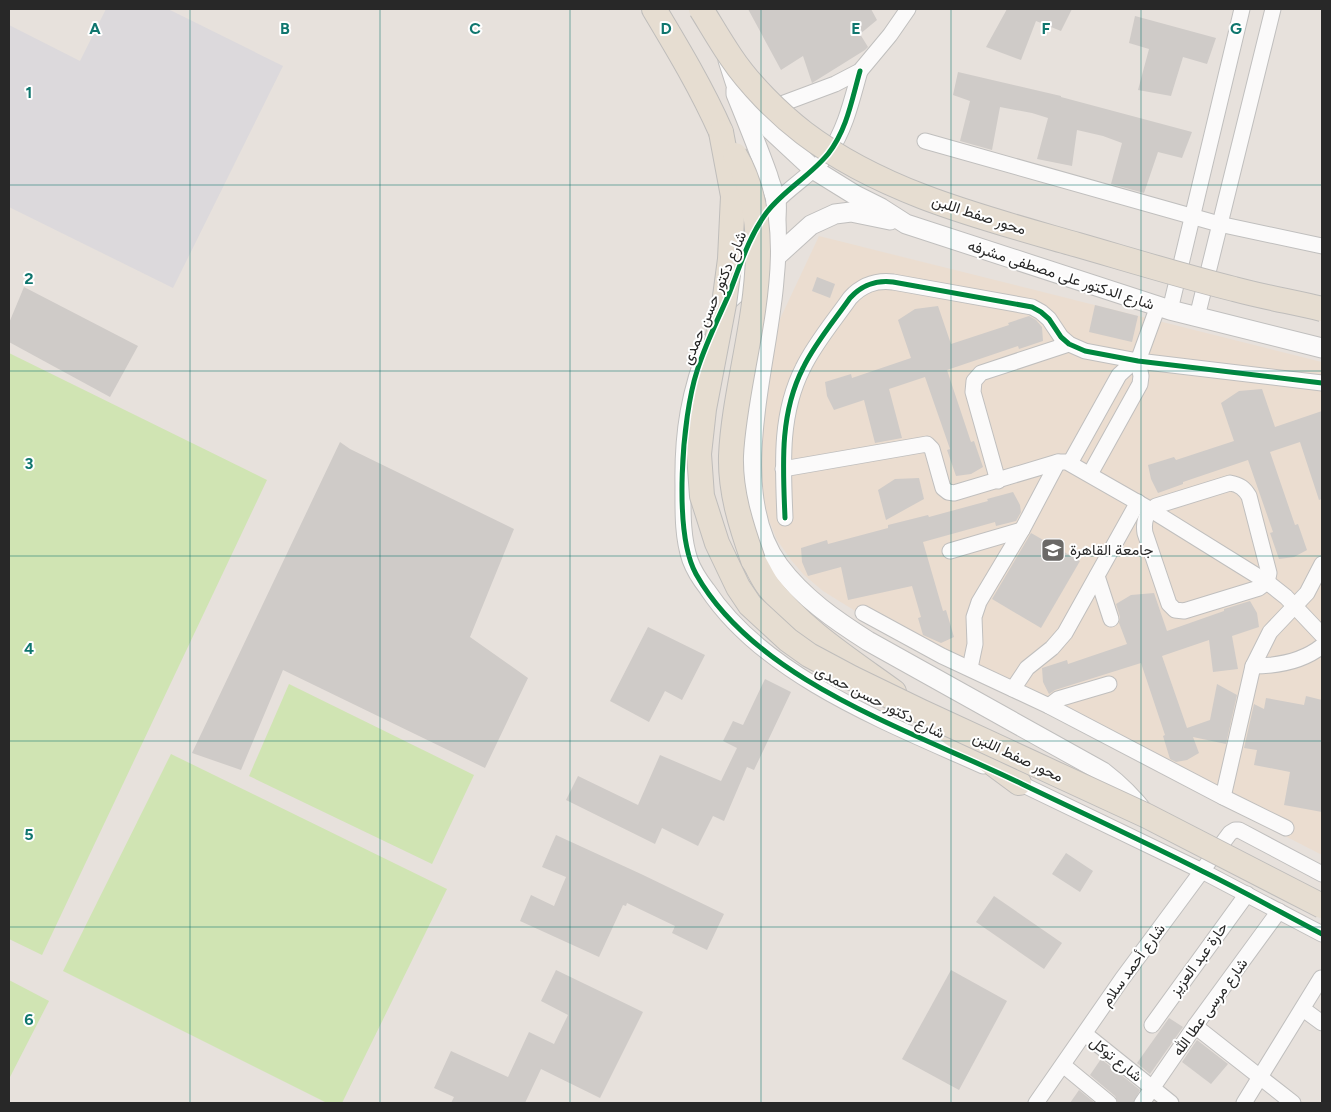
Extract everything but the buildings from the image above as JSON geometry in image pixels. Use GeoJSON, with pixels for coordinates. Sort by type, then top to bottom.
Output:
{"type":"FeatureCollection","features":[{"type":"Feature","properties":{"kind":"main road","name":"محور صفط اللبن"},"geometry":{"type":"LineString","coordinates":[[654,9],[709,104],[721,132],[733,196],[731,250],[724,304],[704,409],[699,454],[702,496],[717,543],[738,587],[750,605],[788,640],[809,655],[920,712],[1146,816],[1322,906]]}},
{"type":"Feature","properties":{"kind":"main road","name":"محور صفط اللبن"},"geometry":{"type":"LineString","coordinates":[[701,9],[732,58],[751,82],[784,116],[804,133],[828,149],[901,188],[947,206],[1234,290],[1322,309]]}},
{"type":"Feature","properties":{"kind":"main road"},"geometry":{"type":"LineString","coordinates":[[721,132],[741,165],[751,193],[756,220],[755,301],[738,397],[731,457],[734,492],[740,524],[753,560],[767,585],[808,628],[1020,783]]}},
{"type":"Feature","properties":{"kind":"street"},"geometry":{"type":"LineString","coordinates":[[710,9],[724,40],[737,88],[736,94],[776,202],[776,257],[772,307],[752,434],[752,471],[757,514],[764,536],[778,565],[802,593],[831,618],[868,641],[1103,772],[1121,785],[1133,797],[1146,816]]}},
{"type":"Feature","properties":{"kind":"street","name":"شارع دكتور حسن حمدى"},"geometry":{"type":"LineString","coordinates":[[757,112],[809,95],[860,71],[890,35],[908,9]]}},
{"type":"Feature","properties":{"kind":"street"},"geometry":{"type":"LineString","coordinates":[[1090,474],[1140,384],[1141,376],[1138,361],[1164,308],[1193,217],[1242,9]]}},
{"type":"Feature","properties":{"kind":"street"},"geometry":{"type":"LineString","coordinates":[[1197,317],[1273,9]]}},
{"type":"Feature","properties":{"kind":"street","name":"شارع دكتور حسن حمدى"},"geometry":{"type":"LineString","coordinates":[[860,71],[849,113],[828,155],[776,202],[766,214],[751,239],[696,371],[687,413],[682,460],[684,531],[690,559],[696,573],[718,606],[751,641],[818,687],[906,731],[1020,783],[1202,871],[1322,934]]}},
{"type":"Feature","properties":{"kind":"street","name":"شارع الدكتور على مصطفى مشرفه"},"geometry":{"type":"LineString","coordinates":[[737,88],[743,90],[770,128],[813,169],[906,224],[1164,308],[1322,348]]}},
{"type":"Feature","properties":{"kind":"street"},"geometry":{"type":"LineString","coordinates":[[926,141],[1219,224],[1322,246]]}},
{"type":"Feature","properties":{"kind":"street"},"geometry":{"type":"LineString","coordinates":[[724,303],[811,225],[835,214],[851,212],[906,224]]}},
{"type":"Feature","properties":{"kind":"street"},"geometry":{"type":"LineString","coordinates":[[785,518],[783,443],[786,417],[793,392],[802,368],[815,346],[850,298],[871,283],[893,282],[1032,307],[1049,319],[1069,344],[1085,351],[1138,361],[1322,383]]}},
{"type":"Feature","properties":{"kind":"street"},"geometry":{"type":"LineString","coordinates":[[998,481],[973,392],[974,381],[981,373],[1069,344]]}},
{"type":"Feature","properties":{"kind":"street"},"geometry":{"type":"LineString","coordinates":[[970,668],[975,644],[974,616],[976,609],[1022,530],[1119,375],[1131,364],[1138,361]]}},
{"type":"Feature","properties":{"kind":"street"},"geometry":{"type":"LineString","coordinates":[[783,469],[924,444],[929,445],[932,449],[943,488],[948,492],[954,493],[1064,462],[1090,474],[1267,582],[1295,606],[1305,619],[1322,635]]}},
{"type":"Feature","properties":{"kind":"street"},"geometry":{"type":"LineString","coordinates":[[1222,484],[1238,484],[1245,489],[1249,496],[1268,573],[1267,582],[1259,588],[1184,610],[1176,610],[1169,604],[1145,532],[1144,506],[1156,506],[1222,484]]}},
{"type":"Feature","properties":{"kind":"street"},"geometry":{"type":"LineString","coordinates":[[1013,689],[1027,668],[1052,648],[1064,633],[1096,576],[1144,506]]}},
{"type":"Feature","properties":{"kind":"street"},"geometry":{"type":"LineString","coordinates":[[950,551],[1022,530]]}},
{"type":"Feature","properties":{"kind":"street"},"geometry":{"type":"LineString","coordinates":[[1223,797],[1253,666],[1260,648],[1281,618],[1306,593],[1322,564]]}},
{"type":"Feature","properties":{"kind":"street"},"geometry":{"type":"LineString","coordinates":[[1096,576],[1111,619]]}},
{"type":"Feature","properties":{"kind":"street"},"geometry":{"type":"LineString","coordinates":[[863,613],[942,656],[1049,706],[1286,828]]}},
{"type":"Feature","properties":{"kind":"street"},"geometry":{"type":"LineString","coordinates":[[1253,666],[1286,664],[1302,658],[1322,646]]}},
{"type":"Feature","properties":{"kind":"street"},"geometry":{"type":"LineString","coordinates":[[1049,706],[1058,699],[1110,684]]}},
{"type":"Feature","properties":{"kind":"street","name":"شارع أحمد سلام"},"geometry":{"type":"LineString","coordinates":[[1036,1103],[1122,979],[1230,833],[1239,830],[1322,874]]}},
{"type":"Feature","properties":{"kind":"street","name":"حارة عبد العزيز"},"geometry":{"type":"LineString","coordinates":[[1152,1025],[1247,894]]}},
{"type":"Feature","properties":{"kind":"street","name":"شارع مرسى عطا الله"},"geometry":{"type":"LineString","coordinates":[[1142,1103],[1195,1026],[1279,911]]}},
{"type":"Feature","properties":{"kind":"street"},"geometry":{"type":"LineString","coordinates":[[1244,1103],[1321,978]]}},
{"type":"Feature","properties":{"kind":"street"},"geometry":{"type":"LineString","coordinates":[[1303,1008],[1322,1023]]}},
{"type":"Feature","properties":{"kind":"street"},"geometry":{"type":"LineString","coordinates":[[1195,1026],[1293,1103]]}},
{"type":"Feature","properties":{"kind":"street","name":"شارع توكل"},"geometry":{"type":"LineString","coordinates":[[1085,1034],[1171,1103]]}},
{"type":"Feature","properties":{"kind":"street"},"geometry":{"type":"LineString","coordinates":[[1062,1065],[1109,1103]]}},
{"type":"Feature","properties":{"kind":"shaded area"},"geometry":{"type":"Polygon","coordinates":[[[106,9],[168,9],[283,66],[173,288],[9,207],[9,25],[80,61],[106,9]]]}},
{"type":"Feature","properties":{"kind":"shaded area","name":"جامعة القاهرة"},"geometry":{"type":"Polygon","coordinates":[[[819,236],[1322,362],[1322,855],[894,635],[823,591],[804,575],[791,560],[777,540],[768,518],[761,491],[760,465],[769,369],[780,319],[819,236]]]}},
{"type":"Feature","properties":{"kind":"green space"},"geometry":{"type":"Polygon","coordinates":[[[9,353],[267,480],[42,955],[9,939],[9,353]]]}},
{"type":"Feature","properties":{"kind":"green space"},"geometry":{"type":"Polygon","coordinates":[[[289,684],[474,775],[432,864],[249,776],[289,684]]]}},
{"type":"Feature","properties":{"kind":"green space"},"geometry":{"type":"Polygon","coordinates":[[[171,754],[447,889],[342,1103],[327,1103],[63,971],[171,754]]]}},
{"type":"Feature","properties":{"kind":"green space"},"geometry":{"type":"Polygon","coordinates":[[[9,980],[49,1001],[9,1079],[9,980]]]}},
{"type":"Feature","properties":{"kind":"cycle path"},"geometry":{"type":"LineString","coordinates":[[860,71],[848,114],[835,145],[821,162],[774,204],[755,231],[697,371],[687,416],[682,474],[684,531],[689,555],[696,574],[723,612],[758,645],[798,675],[888,723],[1022,784],[1157,849],[1322,934]]}},
{"type":"Feature","properties":{"kind":"cycle path"},"geometry":{"type":"LineString","coordinates":[[785,518],[784,442],[786,423],[795,386],[803,368],[825,332],[850,298],[869,284],[893,282],[1032,307],[1049,319],[1061,337],[1069,344],[1085,351],[1138,361],[1322,383]]}},
{"type":"Feature","properties":{"kind":"place","name":"جامعة القاهرة"},"geometry":{"type":"Point","coordinates":[1053,550]}}]}
